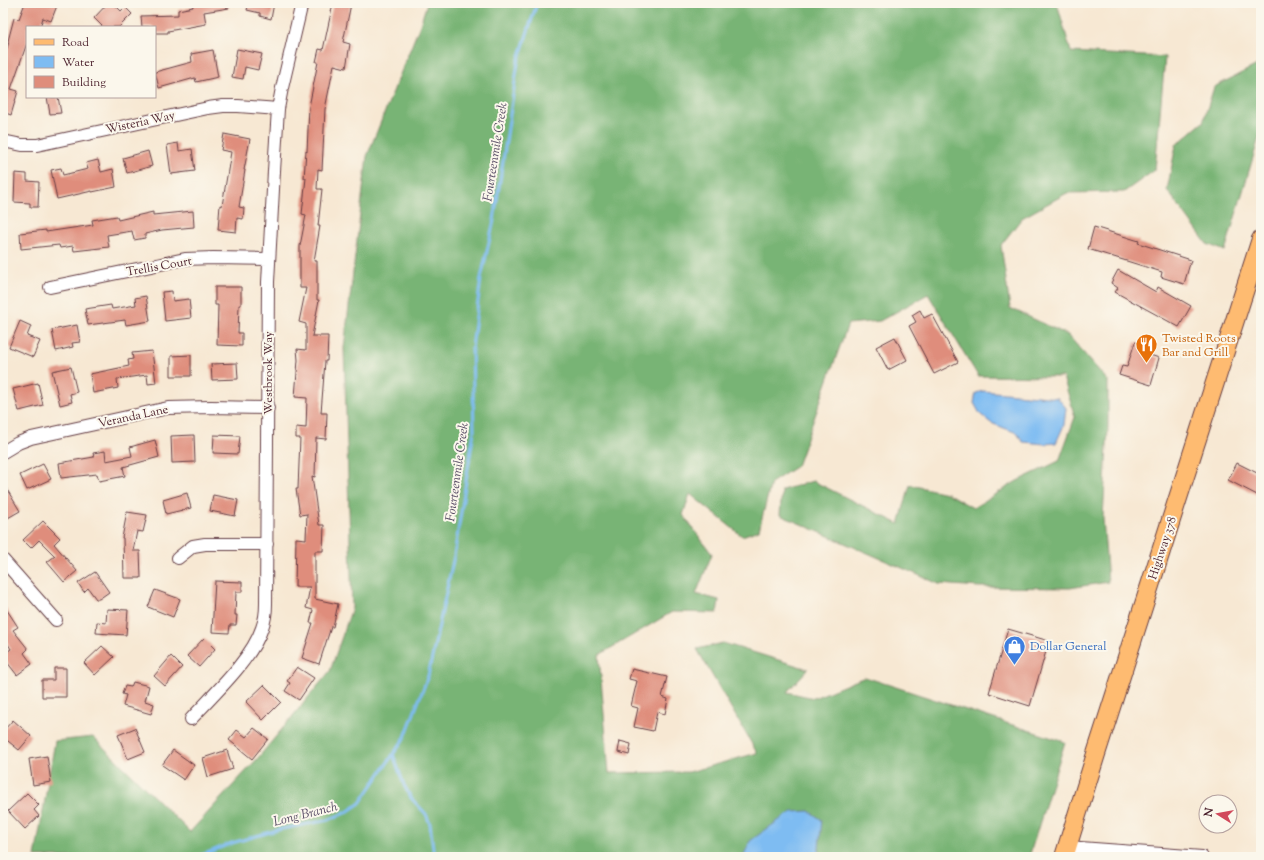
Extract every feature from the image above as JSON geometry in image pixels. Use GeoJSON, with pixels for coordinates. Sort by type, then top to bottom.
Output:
{"type":"FeatureCollection","features":[{"type":"Feature","properties":{"kind":"main road","name":"Highway 378"},"geometry":{"type":"LineString","coordinates":[[1066,852],[1261,239]]}},
{"type":"Feature","properties":{"kind":"street","name":"Westbrook Way"},"geometry":{"type":"LineString","coordinates":[[190,719],[250,652],[262,629],[265,617],[269,259],[274,171],[278,109],[302,3]]}},
{"type":"Feature","properties":{"kind":"street","name":"Wisteria Way"},"geometry":{"type":"LineString","coordinates":[[3,141],[22,145],[37,145],[129,124],[223,106],[278,109]]}},
{"type":"Feature","properties":{"kind":"street","name":"Trellis Court"},"geometry":{"type":"LineString","coordinates":[[50,287],[185,259],[269,259]]}},
{"type":"Feature","properties":{"kind":"street","name":"Veranda Lane"},"geometry":{"type":"LineString","coordinates":[[3,452],[18,443],[31,438],[168,408],[268,408]]}},
{"type":"Feature","properties":{"kind":"street"},"geometry":{"type":"LineString","coordinates":[[178,558],[193,546],[205,544],[267,544]]}},
{"type":"Feature","properties":{"kind":"street"},"geometry":{"type":"LineString","coordinates":[[3,560],[56,620]]}},
{"type":"Feature","properties":{"kind":"street"},"geometry":{"type":"LineString","coordinates":[[1066,852],[1202,857]]}},
{"type":"Feature","properties":{"kind":"green space"},"geometry":{"type":"Polygon","coordinates":[[[427,3],[1057,3],[1071,52],[1165,57],[1155,170],[1124,192],[1067,193],[1022,218],[1001,245],[1010,308],[1068,335],[1108,381],[1108,428],[1103,518],[1108,582],[1070,588],[979,587],[939,584],[780,515],[782,490],[813,481],[899,524],[910,485],[947,493],[973,508],[1017,481],[1059,461],[1075,417],[1063,377],[978,376],[928,294],[880,321],[848,324],[797,466],[771,483],[759,530],[742,536],[690,494],[683,515],[712,554],[696,594],[719,600],[717,613],[672,612],[599,655],[609,773],[689,772],[757,753],[697,649],[723,643],[808,669],[787,692],[814,698],[865,677],[1065,742],[1029,857],[35,857],[55,741],[93,737],[190,832],[258,758],[330,671],[352,608],[344,348],[367,156],[420,25],[427,3]]]}},
{"type":"Feature","properties":{"kind":"green space"},"geometry":{"type":"Polygon","coordinates":[[[1261,63],[1261,131],[1225,251],[1207,244],[1167,190],[1176,145],[1203,122],[1214,87],[1261,63]]]}},
{"type":"Feature","properties":{"kind":"water"},"geometry":{"type":"Polygon","coordinates":[[[983,391],[1058,398],[1066,408],[1064,425],[1056,443],[1045,444],[1023,442],[1017,433],[991,423],[980,414],[974,403],[976,393],[983,391]]]}},
{"type":"Feature","properties":{"kind":"water"},"geometry":{"type":"Polygon","coordinates":[[[809,811],[822,820],[818,857],[743,857],[750,841],[782,818],[792,812],[809,811]]]}},
{"type":"Feature","properties":{"kind":"building"},"geometry":{"type":"Polygon","coordinates":[[[25,3],[58,3],[51,21],[43,18],[40,26],[26,26],[26,46],[11,89],[18,91],[11,115],[3,112],[3,60],[9,42],[14,18],[19,19],[25,3]]]}},
{"type":"Feature","properties":{"kind":"building"},"geometry":{"type":"Polygon","coordinates":[[[108,3],[113,3],[121,11],[125,7],[132,14],[120,26],[102,26],[94,18],[108,3]]]}},
{"type":"Feature","properties":{"kind":"building"},"geometry":{"type":"Polygon","coordinates":[[[192,3],[228,3],[229,8],[204,12],[206,24],[168,31],[168,33],[156,33],[156,26],[142,26],[141,16],[178,15],[178,10],[193,7],[192,3]]]}},
{"type":"Feature","properties":{"kind":"building"},"geometry":{"type":"Polygon","coordinates":[[[249,3],[274,3],[271,19],[260,16],[260,13],[247,10],[249,3]]]}},
{"type":"Feature","properties":{"kind":"building"},"geometry":{"type":"Polygon","coordinates":[[[333,3],[351,4],[343,42],[350,44],[346,68],[334,65],[325,109],[322,170],[318,169],[317,189],[322,189],[318,226],[320,226],[314,261],[317,261],[317,300],[319,300],[312,336],[328,336],[327,361],[325,361],[321,413],[327,413],[326,439],[316,438],[315,477],[312,476],[319,525],[324,525],[323,551],[315,551],[315,599],[338,604],[333,627],[331,627],[319,664],[302,658],[313,623],[310,623],[313,610],[306,608],[310,587],[295,587],[296,538],[306,539],[307,514],[300,515],[296,489],[298,489],[300,438],[296,438],[296,427],[306,428],[307,398],[295,397],[298,360],[297,349],[306,350],[306,324],[299,322],[306,288],[300,288],[300,246],[306,215],[302,214],[306,178],[304,178],[309,107],[318,62],[316,62],[319,49],[323,50],[333,3]]]}},
{"type":"Feature","properties":{"kind":"building"},"geometry":{"type":"Polygon","coordinates":[[[237,49],[262,54],[258,70],[245,67],[243,79],[232,77],[237,49]]]}},
{"type":"Feature","properties":{"kind":"building"},"geometry":{"type":"Polygon","coordinates":[[[213,50],[218,77],[196,82],[195,78],[159,88],[156,72],[192,62],[191,54],[213,50]]]}},
{"type":"Feature","properties":{"kind":"building"},"geometry":{"type":"Polygon","coordinates":[[[47,98],[58,98],[61,113],[50,114],[47,98]]]}},
{"type":"Feature","properties":{"kind":"building"},"geometry":{"type":"Polygon","coordinates":[[[224,134],[250,139],[239,207],[244,208],[243,219],[237,218],[236,232],[218,230],[220,205],[222,206],[231,152],[221,150],[224,134]]]}},
{"type":"Feature","properties":{"kind":"building"},"geometry":{"type":"Polygon","coordinates":[[[178,143],[179,151],[192,149],[195,171],[171,174],[167,145],[178,143]]]}},
{"type":"Feature","properties":{"kind":"building"},"geometry":{"type":"Polygon","coordinates":[[[148,151],[152,166],[127,173],[123,158],[148,151]]]}},
{"type":"Feature","properties":{"kind":"building"},"geometry":{"type":"Polygon","coordinates":[[[98,160],[101,172],[113,169],[116,187],[57,199],[51,170],[61,168],[63,175],[88,169],[86,163],[98,160]]]}},
{"type":"Feature","properties":{"kind":"building"},"geometry":{"type":"Polygon","coordinates":[[[15,173],[27,174],[27,181],[39,182],[38,207],[30,207],[30,203],[14,202],[15,173]]]}},
{"type":"Feature","properties":{"kind":"building"},"geometry":{"type":"Polygon","coordinates":[[[193,211],[194,227],[162,230],[145,234],[145,238],[134,240],[132,231],[107,235],[109,247],[74,251],[73,246],[60,248],[59,245],[21,249],[20,233],[46,230],[46,232],[93,225],[92,220],[117,216],[118,220],[153,212],[153,215],[193,211]]]}},
{"type":"Feature","properties":{"kind":"building"},"geometry":{"type":"Polygon","coordinates":[[[1094,227],[1139,241],[1138,243],[1191,260],[1184,284],[1161,277],[1162,272],[1088,249],[1094,227]]]}},
{"type":"Feature","properties":{"kind":"building"},"geometry":{"type":"Polygon","coordinates":[[[1118,270],[1156,292],[1158,287],[1191,306],[1179,327],[1115,292],[1118,288],[1111,283],[1118,270]]]}},
{"type":"Feature","properties":{"kind":"building"},"geometry":{"type":"Polygon","coordinates":[[[215,287],[241,287],[238,333],[242,333],[242,346],[217,345],[218,305],[215,305],[215,287]]]}},
{"type":"Feature","properties":{"kind":"building"},"geometry":{"type":"Polygon","coordinates":[[[172,291],[173,301],[189,299],[191,318],[165,321],[162,292],[172,291]]]}},
{"type":"Feature","properties":{"kind":"building"},"geometry":{"type":"Polygon","coordinates":[[[146,296],[150,321],[126,325],[125,320],[88,325],[85,309],[111,305],[112,309],[136,305],[135,298],[146,296]]]}},
{"type":"Feature","properties":{"kind":"building"},"geometry":{"type":"Polygon","coordinates":[[[920,310],[924,318],[932,314],[958,362],[934,374],[909,326],[916,322],[912,315],[920,310]]]}},
{"type":"Feature","properties":{"kind":"building"},"geometry":{"type":"Polygon","coordinates":[[[20,321],[31,326],[27,336],[40,341],[33,357],[9,347],[20,321]]]}},
{"type":"Feature","properties":{"kind":"building"},"geometry":{"type":"Polygon","coordinates":[[[77,325],[80,342],[72,343],[73,347],[56,351],[52,330],[77,325]]]}},
{"type":"Feature","properties":{"kind":"building"},"geometry":{"type":"Polygon","coordinates":[[[895,337],[907,360],[888,370],[876,347],[895,337]]]}},
{"type":"Feature","properties":{"kind":"building"},"geometry":{"type":"Polygon","coordinates":[[[1135,342],[1147,345],[1144,353],[1159,358],[1151,385],[1119,375],[1122,366],[1127,367],[1135,342]]]}},
{"type":"Feature","properties":{"kind":"building"},"geometry":{"type":"Polygon","coordinates":[[[152,351],[156,383],[148,384],[147,375],[117,379],[118,388],[93,393],[90,374],[129,366],[128,360],[133,359],[132,353],[152,351]]]}},
{"type":"Feature","properties":{"kind":"building"},"geometry":{"type":"Polygon","coordinates":[[[191,355],[191,376],[171,376],[171,356],[191,355]]]}},
{"type":"Feature","properties":{"kind":"building"},"geometry":{"type":"Polygon","coordinates":[[[237,363],[238,379],[212,380],[211,364],[237,363]]]}},
{"type":"Feature","properties":{"kind":"building"},"geometry":{"type":"Polygon","coordinates":[[[71,367],[77,392],[70,394],[72,402],[60,405],[52,371],[71,367]]]}},
{"type":"Feature","properties":{"kind":"building"},"geometry":{"type":"Polygon","coordinates":[[[38,383],[43,405],[19,411],[13,389],[38,383]]]}},
{"type":"Feature","properties":{"kind":"building"},"geometry":{"type":"Polygon","coordinates":[[[194,435],[195,462],[172,463],[171,436],[194,435]]]}},
{"type":"Feature","properties":{"kind":"building"},"geometry":{"type":"Polygon","coordinates":[[[214,435],[240,436],[238,454],[213,453],[214,435]]]}},
{"type":"Feature","properties":{"kind":"building"},"geometry":{"type":"Polygon","coordinates":[[[155,440],[159,457],[123,467],[125,476],[99,481],[97,474],[61,478],[59,463],[94,457],[93,453],[105,451],[106,461],[132,456],[130,447],[155,440]]]}},
{"type":"Feature","properties":{"kind":"building"},"geometry":{"type":"Polygon","coordinates":[[[1237,463],[1261,475],[1261,497],[1228,480],[1237,463]]]}},
{"type":"Feature","properties":{"kind":"building"},"geometry":{"type":"Polygon","coordinates":[[[43,464],[51,479],[27,490],[20,475],[43,464]]]}},
{"type":"Feature","properties":{"kind":"building"},"geometry":{"type":"Polygon","coordinates":[[[3,483],[20,511],[6,519],[3,514],[3,483]]]}},
{"type":"Feature","properties":{"kind":"building"},"geometry":{"type":"Polygon","coordinates":[[[187,493],[191,508],[166,514],[163,500],[187,493]]]}},
{"type":"Feature","properties":{"kind":"building"},"geometry":{"type":"Polygon","coordinates":[[[213,495],[238,500],[235,516],[210,511],[213,495]]]}},
{"type":"Feature","properties":{"kind":"building"},"geometry":{"type":"Polygon","coordinates":[[[127,512],[147,515],[143,532],[137,531],[133,551],[140,551],[141,578],[124,578],[122,538],[127,512]]]}},
{"type":"Feature","properties":{"kind":"building"},"geometry":{"type":"Polygon","coordinates":[[[43,521],[60,538],[54,544],[77,571],[64,582],[47,562],[55,556],[39,540],[31,548],[23,540],[43,521]]]}},
{"type":"Feature","properties":{"kind":"building"},"geometry":{"type":"Polygon","coordinates":[[[95,572],[109,592],[99,599],[96,599],[88,588],[84,592],[78,583],[95,572]]]}},
{"type":"Feature","properties":{"kind":"building"},"geometry":{"type":"Polygon","coordinates":[[[215,581],[242,582],[242,592],[236,592],[236,625],[230,625],[229,633],[212,632],[215,581]]]}},
{"type":"Feature","properties":{"kind":"building"},"geometry":{"type":"Polygon","coordinates":[[[155,590],[180,599],[173,617],[148,607],[155,590]]]}},
{"type":"Feature","properties":{"kind":"building"},"geometry":{"type":"Polygon","coordinates":[[[3,604],[18,627],[13,630],[28,649],[24,653],[32,664],[17,675],[3,657],[3,655],[11,649],[3,636],[3,604]]]}},
{"type":"Feature","properties":{"kind":"building"},"geometry":{"type":"Polygon","coordinates":[[[107,609],[128,610],[126,635],[96,633],[97,622],[106,623],[107,609]]]}},
{"type":"Feature","properties":{"kind":"building"},"geometry":{"type":"Polygon","coordinates":[[[1008,629],[1049,641],[1030,706],[989,693],[1008,629]]]}},
{"type":"Feature","properties":{"kind":"building"},"geometry":{"type":"Polygon","coordinates":[[[204,638],[215,649],[199,667],[187,656],[204,638]]]}},
{"type":"Feature","properties":{"kind":"building"},"geometry":{"type":"Polygon","coordinates":[[[102,646],[114,657],[95,675],[84,663],[102,646]]]}},
{"type":"Feature","properties":{"kind":"building"},"geometry":{"type":"Polygon","coordinates":[[[171,656],[182,667],[165,686],[154,676],[171,656]]]}},
{"type":"Feature","properties":{"kind":"building"},"geometry":{"type":"Polygon","coordinates":[[[297,667],[314,678],[299,700],[285,691],[290,683],[287,681],[297,667]]]}},
{"type":"Feature","properties":{"kind":"building"},"geometry":{"type":"Polygon","coordinates":[[[54,668],[66,668],[66,697],[42,697],[42,680],[54,680],[54,668]]]}},
{"type":"Feature","properties":{"kind":"building"},"geometry":{"type":"Polygon","coordinates":[[[632,669],[667,677],[662,697],[668,699],[665,714],[657,712],[653,731],[634,727],[638,708],[631,706],[637,681],[629,679],[632,669]]]}},
{"type":"Feature","properties":{"kind":"building"},"geometry":{"type":"Polygon","coordinates":[[[133,682],[149,686],[145,701],[154,704],[151,714],[123,706],[126,695],[122,694],[125,686],[131,687],[133,682]]]}},
{"type":"Feature","properties":{"kind":"building"},"geometry":{"type":"Polygon","coordinates":[[[264,685],[281,702],[263,720],[246,702],[264,685]]]}},
{"type":"Feature","properties":{"kind":"building"},"geometry":{"type":"Polygon","coordinates":[[[13,720],[31,736],[19,750],[3,737],[3,731],[13,720]]]}},
{"type":"Feature","properties":{"kind":"building"},"geometry":{"type":"Polygon","coordinates":[[[135,728],[145,752],[128,759],[118,735],[135,728]]]}},
{"type":"Feature","properties":{"kind":"building"},"geometry":{"type":"Polygon","coordinates":[[[254,728],[268,739],[252,759],[229,740],[237,730],[246,737],[254,728]]]}},
{"type":"Feature","properties":{"kind":"building"},"geometry":{"type":"Polygon","coordinates":[[[620,741],[631,744],[629,755],[618,752],[620,741]]]}},
{"type":"Feature","properties":{"kind":"building"},"geometry":{"type":"Polygon","coordinates":[[[173,750],[194,765],[184,780],[162,765],[173,750]]]}},
{"type":"Feature","properties":{"kind":"building"},"geometry":{"type":"Polygon","coordinates":[[[227,750],[233,769],[208,777],[203,758],[227,750]]]}},
{"type":"Feature","properties":{"kind":"building"},"geometry":{"type":"Polygon","coordinates":[[[47,756],[51,782],[33,785],[29,759],[47,756]]]}},
{"type":"Feature","properties":{"kind":"building"},"geometry":{"type":"Polygon","coordinates":[[[27,793],[39,805],[34,810],[39,816],[25,829],[8,811],[27,793]]]}},
{"type":"Feature","properties":{"kind":"waterway","name":"Fourteenmile Creek"},"geometry":{"type":"LineString","coordinates":[[197,857],[232,843],[277,830],[328,820],[347,812],[360,803],[405,737],[428,676],[454,556],[474,431],[472,348],[481,278],[494,220],[518,62],[537,3]]}},
{"type":"Feature","properties":{"kind":"waterway","name":"Fourteenmile Creek"},"geometry":{"type":"LineString","coordinates":[[393,754],[404,785],[411,798],[426,814],[430,824],[434,857]]}},
{"type":"Feature","properties":{"kind":"place","name":"Twisted Roots Bar and Grill"},"geometry":{"type":"Point","coordinates":[1146,364]}},
{"type":"Feature","properties":{"kind":"place","name":"Dollar General"},"geometry":{"type":"Point","coordinates":[1015,666]}},
{"type":"Feature","properties":{"kind":"water label","name":"Long Branch"},"geometry":{"type":"Point","coordinates":[305,813]}}]}
